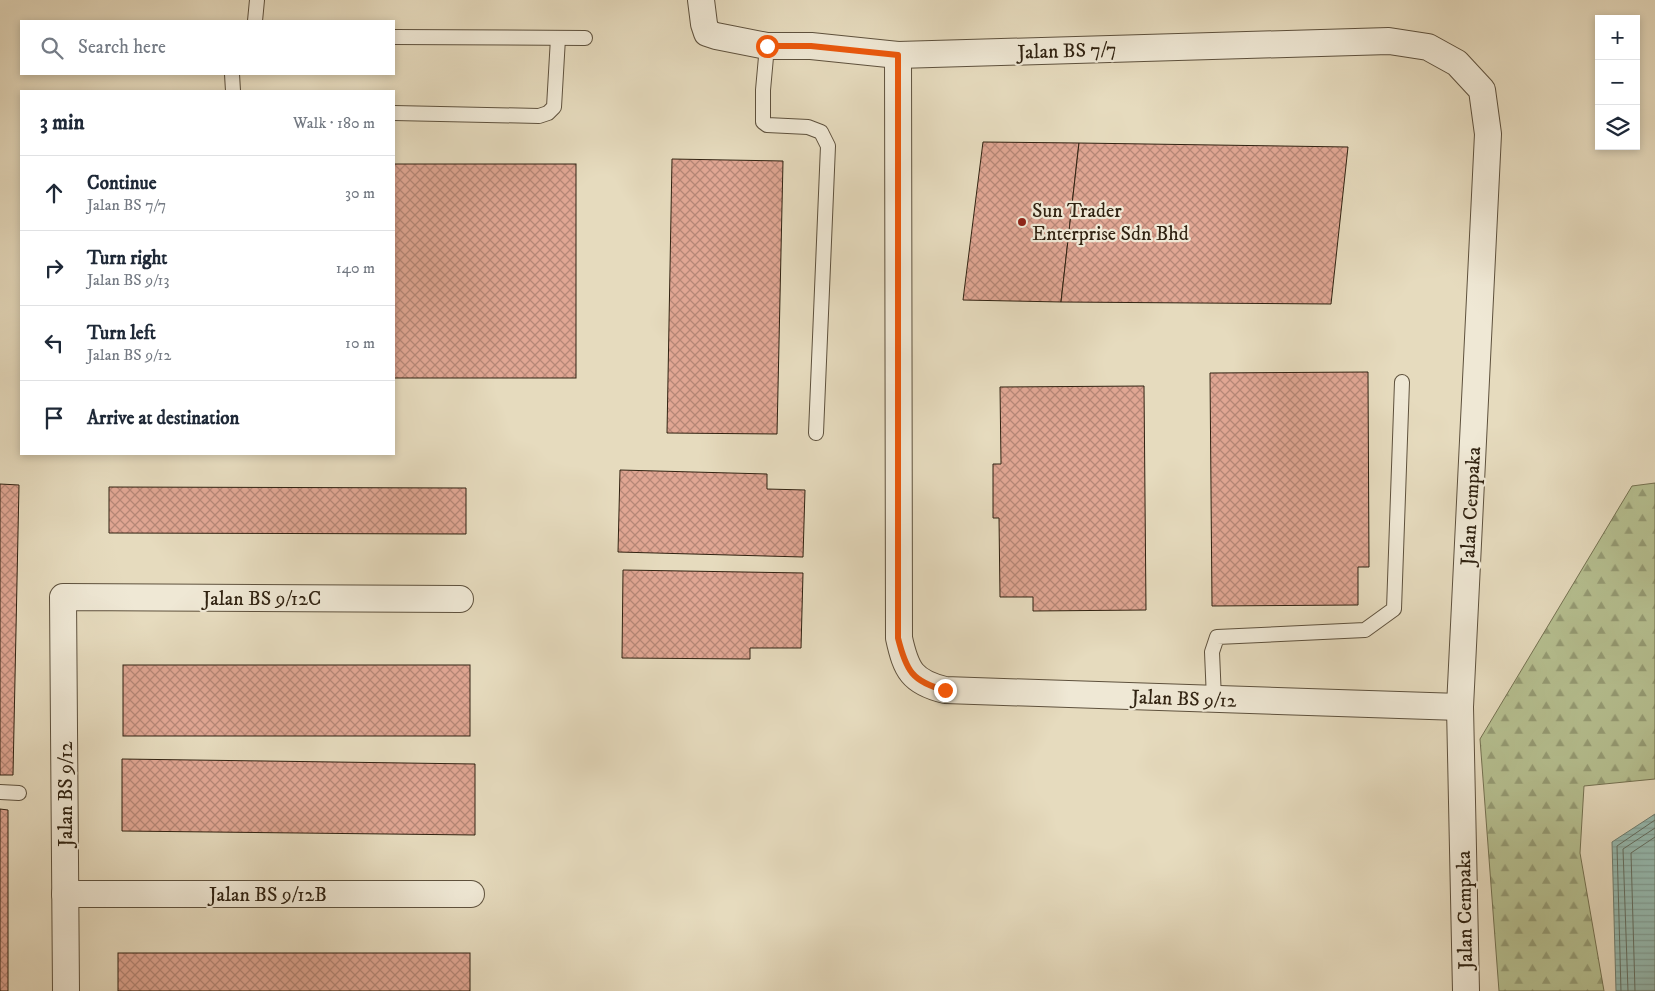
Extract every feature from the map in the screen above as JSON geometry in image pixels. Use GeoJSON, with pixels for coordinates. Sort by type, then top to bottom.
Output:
{"type":"FeatureCollection","features":[{"type":"Feature","properties":{"kind":"street","name":"Jalan BS 7/7"},"geometry":{"type":"LineString","coordinates":[[701,0],[707,33],[716,36],[767,46],[811,46],[898,55],[1389,41],[1428,47]]}},
{"type":"Feature","properties":{"kind":"street","name":"Jalan Cempaka"},"geometry":{"type":"LineString","coordinates":[[1428,47],[1457,63],[1482,90],[1488,134],[1460,707],[1466,991]]}},
{"type":"Feature","properties":{"kind":"street","name":"Jalan BS 9/12"},"geometry":{"type":"LineString","coordinates":[[898,55],[898,638],[904,660],[913,675],[929,686],[945,690],[1460,707]]}},
{"type":"Feature","properties":{"kind":"street","name":"Jalan BS 9/12"},"geometry":{"type":"LineString","coordinates":[[63,597],[66,991]]}},
{"type":"Feature","properties":{"kind":"street","name":"Jalan BS 9/12C"},"geometry":{"type":"LineString","coordinates":[[63,597],[460,599]]}},
{"type":"Feature","properties":{"kind":"street","name":"Jalan BS 9/12B"},"geometry":{"type":"LineString","coordinates":[[65,894],[470,894]]}},
{"type":"Feature","properties":{"kind":"lane"},"geometry":{"type":"LineString","coordinates":[[255,20],[258,0]]}},
{"type":"Feature","properties":{"kind":"lane"},"geometry":{"type":"LineString","coordinates":[[395,37],[585,38]]}},
{"type":"Feature","properties":{"kind":"lane"},"geometry":{"type":"LineString","coordinates":[[395,113],[539,116],[548,113],[554,107],[558,38]]}},
{"type":"Feature","properties":{"kind":"lane"},"geometry":{"type":"LineString","coordinates":[[767,46],[763,90],[763,122],[767,125],[808,127],[821,132],[828,146],[816,432]]}},
{"type":"Feature","properties":{"kind":"lane"},"geometry":{"type":"LineString","coordinates":[[232,75],[233,90]]}},
{"type":"Feature","properties":{"kind":"lane"},"geometry":{"type":"LineString","coordinates":[[1214,699],[1212,652],[1217,636],[1365,630],[1394,609],[1402,382]]}},
{"type":"Feature","properties":{"kind":"lane"},"geometry":{"type":"LineString","coordinates":[[0,792],[19,793]]}},
{"type":"Feature","properties":{"kind":"green space"},"geometry":{"type":"Polygon","coordinates":[[[1655,483],[1655,779],[1584,786],[1580,853],[1604,991],[1499,991],[1480,739],[1632,486],[1655,483]]]}},
{"type":"Feature","properties":{"kind":"water"},"geometry":{"type":"Polygon","coordinates":[[[1655,814],[1655,991],[1616,991],[1612,842],[1655,814]]]}},
{"type":"Feature","properties":{"kind":"building","name":"Sun Trader Enterprise Sdn Bhd"},"geometry":{"type":"Polygon","coordinates":[[[983,142],[1079,143],[1061,302],[963,300],[983,142]]]}},
{"type":"Feature","properties":{"kind":"building"},"geometry":{"type":"Polygon","coordinates":[[[1079,143],[1348,147],[1331,304],[1061,302],[1079,143]]]}},
{"type":"Feature","properties":{"kind":"building"},"geometry":{"type":"Polygon","coordinates":[[[672,159],[783,161],[777,434],[667,433],[672,159]]]}},
{"type":"Feature","properties":{"kind":"building"},"geometry":{"type":"Polygon","coordinates":[[[395,164],[576,164],[576,378],[395,378],[395,164]]]}},
{"type":"Feature","properties":{"kind":"building"},"geometry":{"type":"Polygon","coordinates":[[[1368,372],[1369,567],[1358,567],[1358,605],[1212,606],[1210,373],[1368,372]]]}},
{"type":"Feature","properties":{"kind":"building"},"geometry":{"type":"Polygon","coordinates":[[[1144,386],[1146,610],[1033,611],[1033,597],[1000,597],[999,518],[993,518],[993,464],[1001,464],[1000,387],[1144,386]]]}},
{"type":"Feature","properties":{"kind":"building"},"geometry":{"type":"Polygon","coordinates":[[[620,470],[767,474],[767,489],[805,490],[803,557],[618,552],[620,470]]]}},
{"type":"Feature","properties":{"kind":"building"},"geometry":{"type":"Polygon","coordinates":[[[0,484],[19,485],[13,775],[0,775],[0,484]]]}},
{"type":"Feature","properties":{"kind":"building"},"geometry":{"type":"Polygon","coordinates":[[[109,487],[466,488],[466,534],[109,533],[109,487]]]}},
{"type":"Feature","properties":{"kind":"building"},"geometry":{"type":"Polygon","coordinates":[[[623,570],[803,573],[801,648],[750,648],[750,659],[622,658],[623,570]]]}},
{"type":"Feature","properties":{"kind":"building"},"geometry":{"type":"Polygon","coordinates":[[[123,665],[470,665],[470,736],[123,736],[123,665]]]}},
{"type":"Feature","properties":{"kind":"building"},"geometry":{"type":"Polygon","coordinates":[[[122,759],[475,764],[475,835],[122,831],[122,759]]]}},
{"type":"Feature","properties":{"kind":"building"},"geometry":{"type":"Polygon","coordinates":[[[0,809],[8,810],[8,991],[0,991],[0,809]]]}},
{"type":"Feature","properties":{"kind":"building"},"geometry":{"type":"Polygon","coordinates":[[[118,953],[470,953],[470,991],[118,991],[118,953]]]}},
{"type":"Feature","properties":{"kind":"place","name":"Sun Trader Enterprise Sdn Bhd"},"geometry":{"type":"Point","coordinates":[1022,222]}},
{"type":"Feature","properties":{"kind":"route"},"geometry":{"type":"LineString","coordinates":[[767,46],[811,46],[898,55],[898,638],[904,660],[913,675],[929,686],[945,690]]}}]}
